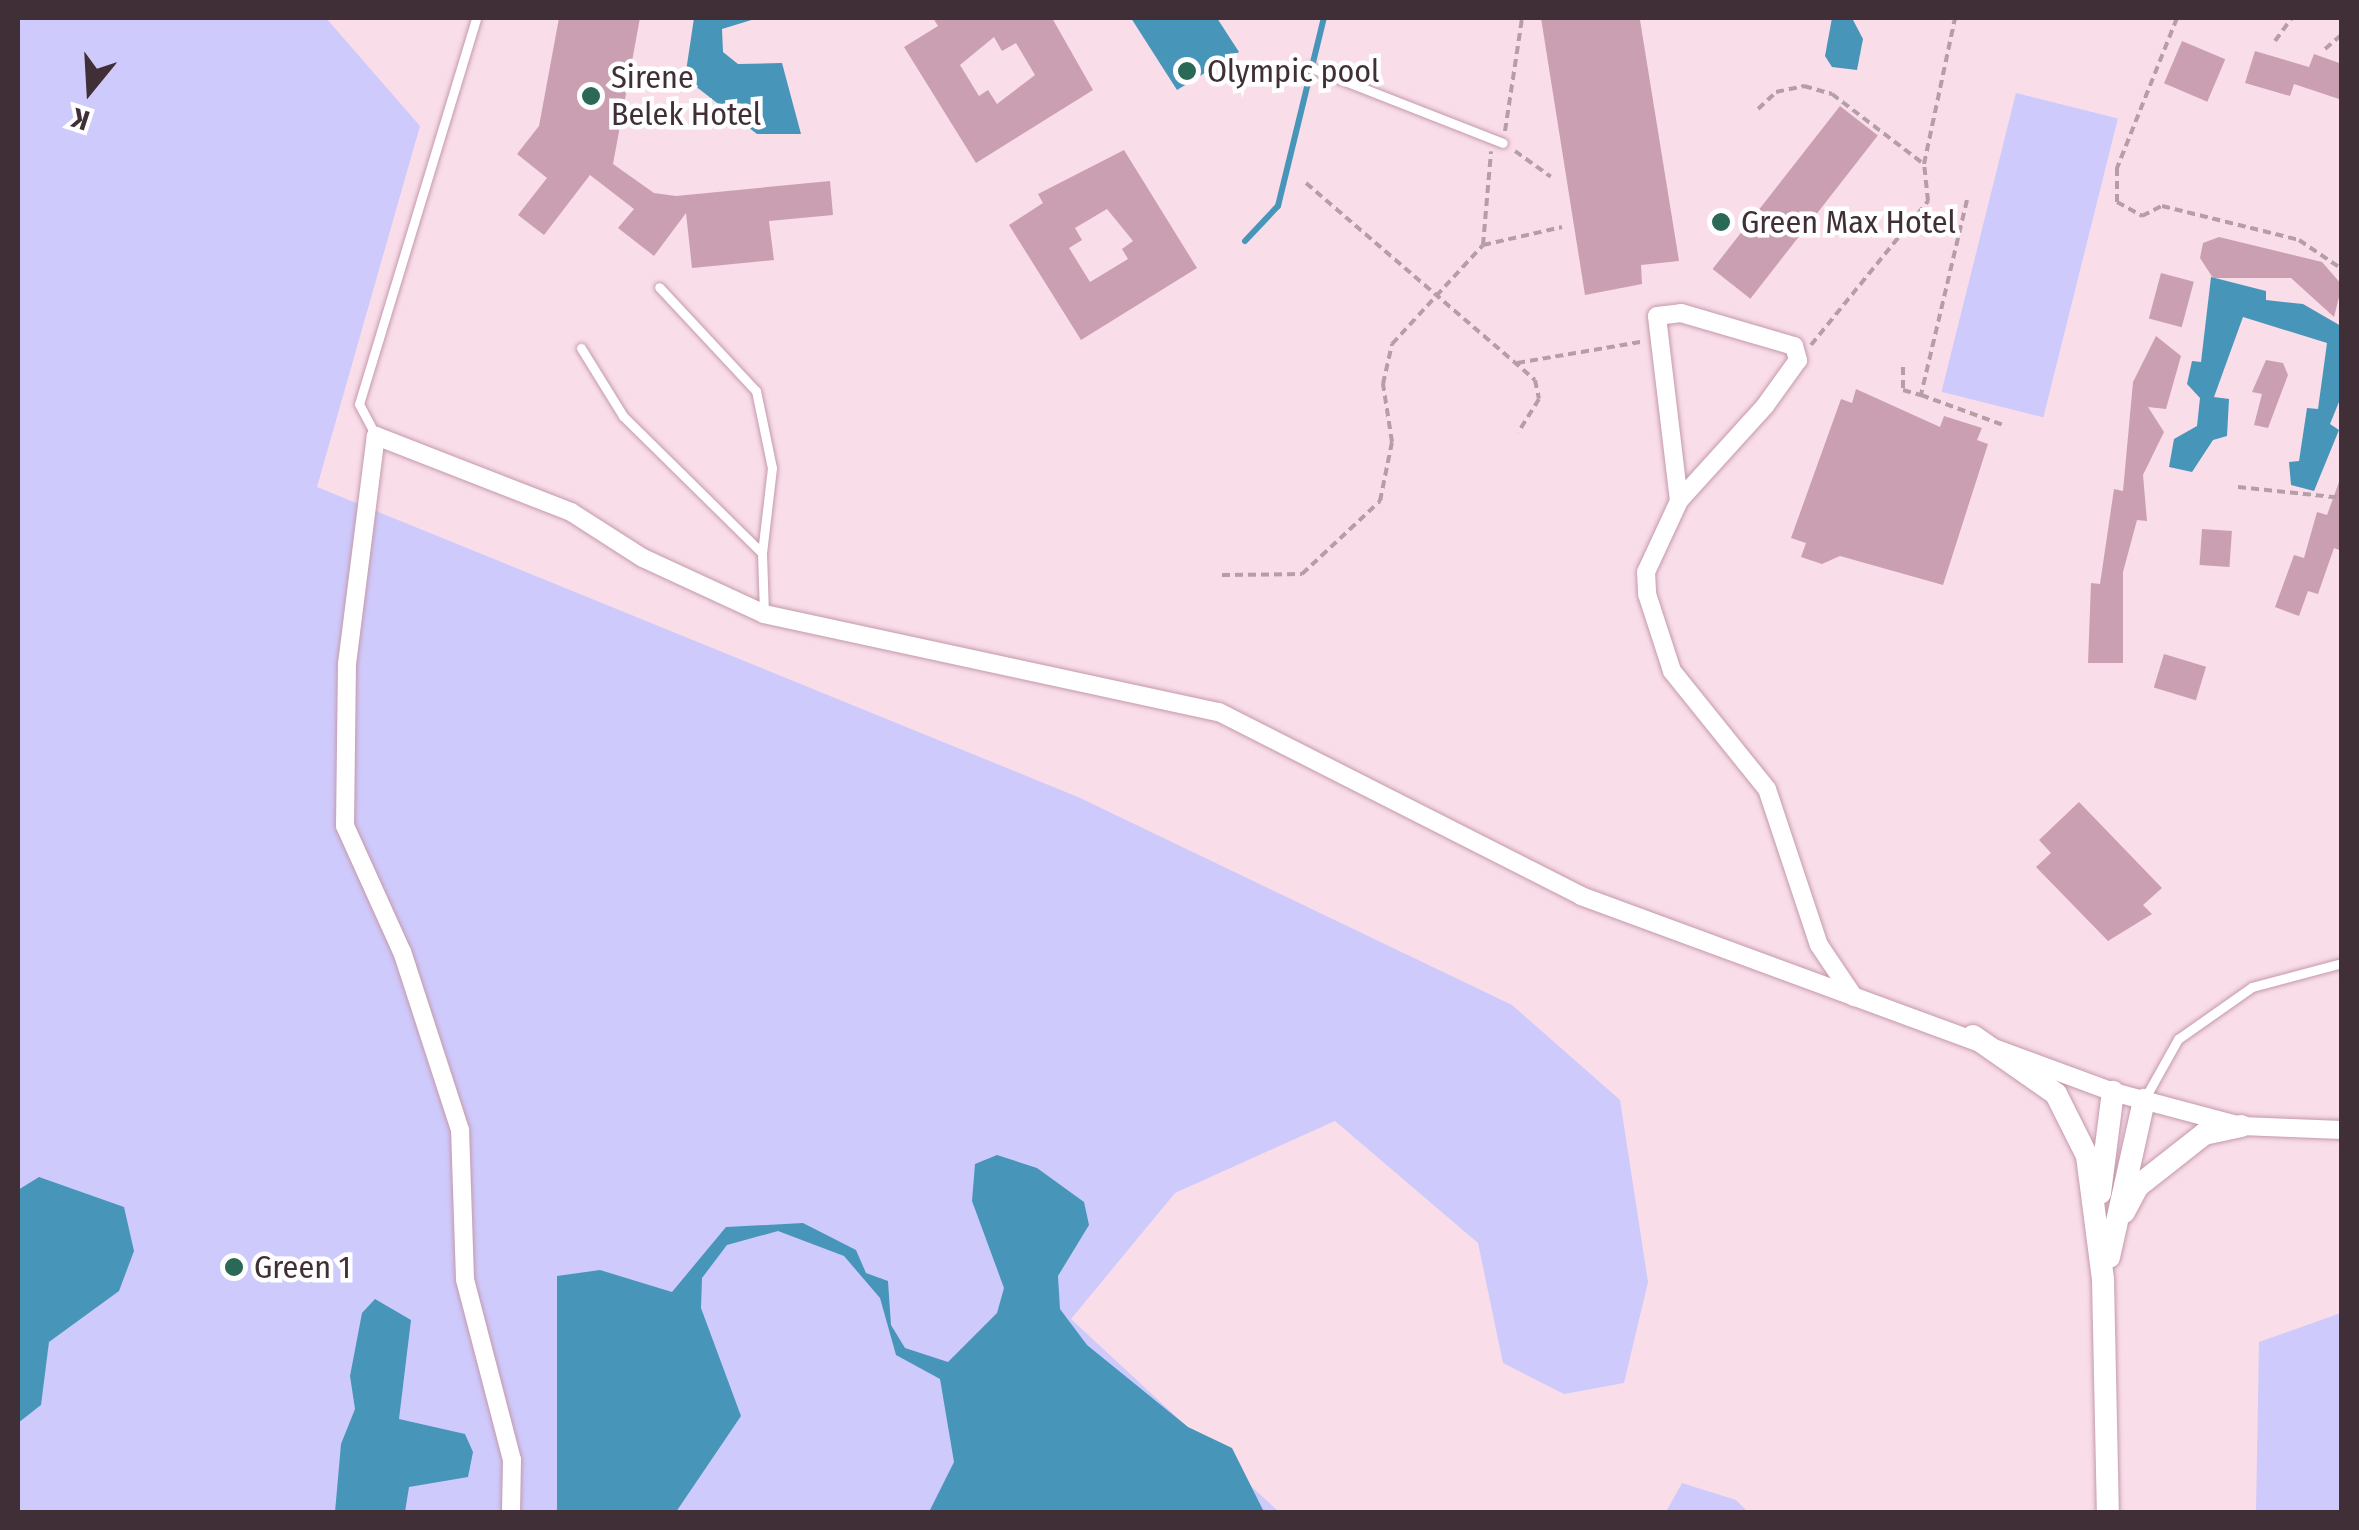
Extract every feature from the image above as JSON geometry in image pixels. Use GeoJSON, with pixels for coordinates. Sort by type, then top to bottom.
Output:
{"type":"FeatureCollection","features":[{"type":"Feature","properties":{"kind":"street"},"geometry":{"type":"LineString","coordinates":[[1680,501],[1654,340],[1657,316],[1681,313],[1761,332],[1794,346],[1798,360],[1680,501],[1646,572],[1655,633],[1672,671],[1766,789],[1819,945],[1854,998]]}},
{"type":"Feature","properties":{"kind":"street"},"geometry":{"type":"LineString","coordinates":[[511,1512],[512,1460],[465,1279],[460,1130],[402,952],[345,826],[347,664],[376,436],[571,512],[642,558],[764,614],[1219,712],[1581,896],[1854,998],[1973,1036],[2114,1092],[2241,1126],[2342,1130]]}},
{"type":"Feature","properties":{"kind":"street"},"geometry":{"type":"LineString","coordinates":[[1973,1036],[2056,1094],[2087,1156],[2098,1211],[2103,1280],[2108,1512]]}},
{"type":"Feature","properties":{"kind":"street"},"geometry":{"type":"LineString","coordinates":[[2098,1211],[2114,1092]]}},
{"type":"Feature","properties":{"kind":"street"},"geometry":{"type":"LineString","coordinates":[[2103,1280],[2144,1100]]}},
{"type":"Feature","properties":{"kind":"street"},"geometry":{"type":"LineString","coordinates":[[2115,1229],[2158,1168],[2204,1134],[2241,1126]]}},
{"type":"Feature","properties":{"kind":"lane"},"geometry":{"type":"LineString","coordinates":[[376,436],[359,404],[476,18]]}},
{"type":"Feature","properties":{"kind":"lane"},"geometry":{"type":"LineString","coordinates":[[1309,67],[1503,142]]}},
{"type":"Feature","properties":{"kind":"lane"},"geometry":{"type":"LineString","coordinates":[[659,288],[724,347],[756,392],[772,468],[762,553],[764,614]]}},
{"type":"Feature","properties":{"kind":"lane"},"geometry":{"type":"LineString","coordinates":[[582,348],[658,457],[762,553]]}},
{"type":"Feature","properties":{"kind":"lane"},"geometry":{"type":"LineString","coordinates":[[2144,1100],[2178,1040],[2252,987],[2342,964]]}},
{"type":"Feature","properties":{"kind":"path"},"geometry":{"type":"LineString","coordinates":[[1483,245],[1490,152],[1503,142],[1522,18]]}},
{"type":"Feature","properties":{"kind":"path"},"geometry":{"type":"LineString","coordinates":[[1798,360],[1928,201],[1924,164],[1955,18]]}},
{"type":"Feature","properties":{"kind":"path"},"geometry":{"type":"LineString","coordinates":[[2177,18],[2118,168],[2117,202],[2142,216],[2162,206],[2299,240],[2342,268]]}},
{"type":"Feature","properties":{"kind":"path"},"geometry":{"type":"LineString","coordinates":[[2275,41],[2292,18]]}},
{"type":"Feature","properties":{"kind":"path"},"geometry":{"type":"LineString","coordinates":[[2325,49],[2342,34]]}},
{"type":"Feature","properties":{"kind":"path"},"geometry":{"type":"LineString","coordinates":[[1758,109],[1776,92],[1804,86],[1832,94],[1924,164]]}},
{"type":"Feature","properties":{"kind":"path"},"geometry":{"type":"LineString","coordinates":[[1503,142],[1551,177]]}},
{"type":"Feature","properties":{"kind":"path"},"geometry":{"type":"LineString","coordinates":[[1306,183],[1432,300],[1517,363],[1540,399],[1518,432]]}},
{"type":"Feature","properties":{"kind":"path"},"geometry":{"type":"LineString","coordinates":[[1921,395],[1968,200]]}},
{"type":"Feature","properties":{"kind":"path"},"geometry":{"type":"LineString","coordinates":[[1222,574],[1302,574],[1380,501],[1392,442],[1383,384],[1392,344],[1483,245],[1562,227]]}},
{"type":"Feature","properties":{"kind":"path"},"geometry":{"type":"LineString","coordinates":[[1517,363],[1654,340]]}},
{"type":"Feature","properties":{"kind":"path"},"geometry":{"type":"LineString","coordinates":[[1903,367],[1903,390],[2006,426]]}},
{"type":"Feature","properties":{"kind":"path"},"geometry":{"type":"LineString","coordinates":[[2238,487],[2342,498]]}},
{"type":"Feature","properties":{"kind":"shaded area"},"geometry":{"type":"Polygon","coordinates":[[[18,18],[326,18],[420,126],[317,487],[1078,797],[1512,1005],[1620,1100],[1648,1282],[1624,1383],[1564,1394],[1503,1363],[1478,1243],[1335,1121],[1175,1193],[1071,1319],[1279,1512],[18,1512],[18,18]]]}},
{"type":"Feature","properties":{"kind":"shaded area"},"geometry":{"type":"Polygon","coordinates":[[[2016,93],[2118,118],[2043,417],[1941,392],[2016,93]]]}},
{"type":"Feature","properties":{"kind":"shaded area"},"geometry":{"type":"Polygon","coordinates":[[[2341,1313],[2341,1512],[2256,1512],[2259,1342],[2341,1313]]]}},
{"type":"Feature","properties":{"kind":"shaded area"},"geometry":{"type":"Polygon","coordinates":[[[1682,1483],[1736,1500],[1748,1512],[1666,1512],[1682,1483]]]}},
{"type":"Feature","properties":{"kind":"water"},"geometry":{"type":"Polygon","coordinates":[[[694,18],[758,18],[722,29],[723,52],[738,64],[782,63],[801,134],[757,134],[685,78],[694,18]]]}},
{"type":"Feature","properties":{"kind":"water","name":"Olympic pool"},"geometry":{"type":"Polygon","coordinates":[[[1131,18],[1217,18],[1239,52],[1177,90],[1131,18]]]}},
{"type":"Feature","properties":{"kind":"water"},"geometry":{"type":"Polygon","coordinates":[[[1832,18],[1852,18],[1863,39],[1857,70],[1832,67],[1825,56],[1832,18]]]}},
{"type":"Feature","properties":{"kind":"water"},"geometry":{"type":"Polygon","coordinates":[[[2211,277],[2266,291],[2266,300],[2303,304],[2341,326],[2341,397],[2330,424],[2339,430],[2314,491],[2291,485],[2289,462],[2299,461],[2307,408],[2318,409],[2327,343],[2243,317],[2214,397],[2229,399],[2227,436],[2213,440],[2192,472],[2169,467],[2174,439],[2197,426],[2200,398],[2187,384],[2192,361],[2201,362],[2211,277]]]}},
{"type":"Feature","properties":{"kind":"water"},"geometry":{"type":"Polygon","coordinates":[[[997,1155],[1037,1168],[1084,1202],[1089,1225],[1058,1276],[1060,1309],[1087,1345],[1188,1427],[1232,1448],[1264,1512],[929,1512],[954,1462],[940,1379],[896,1355],[880,1298],[844,1256],[778,1231],[727,1245],[702,1278],[701,1308],[741,1416],[676,1512],[557,1512],[557,1276],[600,1270],[672,1292],[726,1227],[803,1223],[856,1250],[866,1273],[888,1281],[891,1325],[905,1348],[948,1362],[997,1313],[1004,1288],[972,1201],[975,1164],[997,1155]]]}},
{"type":"Feature","properties":{"kind":"water"},"geometry":{"type":"Polygon","coordinates":[[[39,1177],[124,1207],[134,1251],[119,1291],[49,1342],[41,1405],[18,1423],[18,1190],[39,1177]]]}},
{"type":"Feature","properties":{"kind":"water"},"geometry":{"type":"Polygon","coordinates":[[[375,1299],[411,1320],[399,1419],[465,1434],[473,1452],[468,1477],[409,1487],[405,1512],[335,1512],[341,1444],[355,1409],[350,1376],[362,1313],[375,1299]]]}},
{"type":"Feature","properties":{"kind":"building"},"geometry":{"type":"Polygon","coordinates":[[[559,18],[640,18],[613,164],[654,193],[676,196],[830,181],[833,215],[769,221],[774,260],[692,268],[686,213],[654,256],[618,228],[634,209],[590,175],[544,235],[518,215],[547,178],[517,154],[539,126],[559,18]]]}},
{"type":"Feature","properties":{"kind":"building"},"geometry":{"type":"Polygon","coordinates":[[[933,18],[1052,18],[1093,90],[976,163],[904,47],[938,26],[933,18]],[[994,37],[960,65],[979,96],[988,90],[997,104],[1035,75],[1016,43],[1002,51],[994,37]]]}},
{"type":"Feature","properties":{"kind":"building"},"geometry":{"type":"Polygon","coordinates":[[[1541,18],[1640,20],[1679,261],[1641,265],[1642,284],[1585,295],[1541,18]]]}},
{"type":"Feature","properties":{"kind":"building"},"geometry":{"type":"Polygon","coordinates":[[[2182,41],[2225,59],[2207,102],[2164,83],[2182,41]]]}},
{"type":"Feature","properties":{"kind":"building"},"geometry":{"type":"Polygon","coordinates":[[[2255,51],[2309,67],[2314,54],[2342,64],[2342,100],[2294,84],[2290,96],[2245,83],[2255,51]]]}},
{"type":"Feature","properties":{"kind":"building"},"geometry":{"type":"Polygon","coordinates":[[[1840,106],[1878,136],[1750,299],[1713,269],[1840,106]]]}},
{"type":"Feature","properties":{"kind":"building"},"geometry":{"type":"Polygon","coordinates":[[[1124,150],[1197,268],[1081,340],[1009,225],[1043,203],[1038,194],[1124,150]],[[1107,209],[1075,228],[1082,240],[1069,248],[1090,282],[1128,259],[1122,249],[1133,241],[1107,209]]]}},
{"type":"Feature","properties":{"kind":"building"},"geometry":{"type":"Polygon","coordinates":[[[2219,237],[2322,262],[2342,285],[2334,317],[2291,278],[2213,278],[2200,258],[2203,243],[2219,237]]]}},
{"type":"Feature","properties":{"kind":"building"},"geometry":{"type":"Polygon","coordinates":[[[2161,273],[2194,282],[2182,327],[2149,318],[2161,273]]]}},
{"type":"Feature","properties":{"kind":"building"},"geometry":{"type":"Polygon","coordinates":[[[2156,336],[2181,356],[2166,409],[2148,407],[2164,432],[2143,475],[2147,521],[2137,520],[2123,572],[2123,663],[2088,663],[2091,583],[2100,584],[2114,489],[2123,491],[2133,382],[2156,336]]]}},
{"type":"Feature","properties":{"kind":"building"},"geometry":{"type":"Polygon","coordinates":[[[2266,360],[2283,363],[2288,375],[2268,428],[2254,425],[2262,394],[2252,392],[2266,360]]]}},
{"type":"Feature","properties":{"kind":"building"},"geometry":{"type":"Polygon","coordinates":[[[1856,389],[1940,427],[1944,416],[1982,428],[1977,440],[1988,444],[1943,585],[1840,556],[1822,564],[1801,557],[1806,543],[1791,538],[1841,399],[1852,403],[1856,389]]]}},
{"type":"Feature","properties":{"kind":"building"},"geometry":{"type":"Polygon","coordinates":[[[2339,482],[2342,551],[2334,548],[2318,594],[2308,591],[2299,616],[2275,607],[2294,555],[2304,558],[2317,512],[2327,515],[2339,482]]]}},
{"type":"Feature","properties":{"kind":"building"},"geometry":{"type":"Polygon","coordinates":[[[2202,529],[2232,531],[2229,567],[2199,565],[2202,529]]]}},
{"type":"Feature","properties":{"kind":"building"},"geometry":{"type":"Polygon","coordinates":[[[2164,654],[2206,667],[2196,700],[2154,687],[2164,654]]]}},
{"type":"Feature","properties":{"kind":"building"},"geometry":{"type":"Polygon","coordinates":[[[2079,802],[2162,888],[2143,905],[2152,914],[2108,941],[2036,867],[2051,853],[2039,840],[2079,802]]]}},
{"type":"Feature","properties":{"kind":"waterway"},"geometry":{"type":"LineString","coordinates":[[1245,241],[1278,206],[1324,18]]}},
{"type":"Feature","properties":{"kind":"place","name":"Olympic pool"},"geometry":{"type":"Point","coordinates":[1187,71]}},
{"type":"Feature","properties":{"kind":"place","name":"Sirene Belek Hotel"},"geometry":{"type":"Point","coordinates":[591,96]}},
{"type":"Feature","properties":{"kind":"place","name":"Green Max Hotel"},"geometry":{"type":"Point","coordinates":[1721,222]}},
{"type":"Feature","properties":{"kind":"place","name":"Green 1"},"geometry":{"type":"Point","coordinates":[234,1267]}}]}
